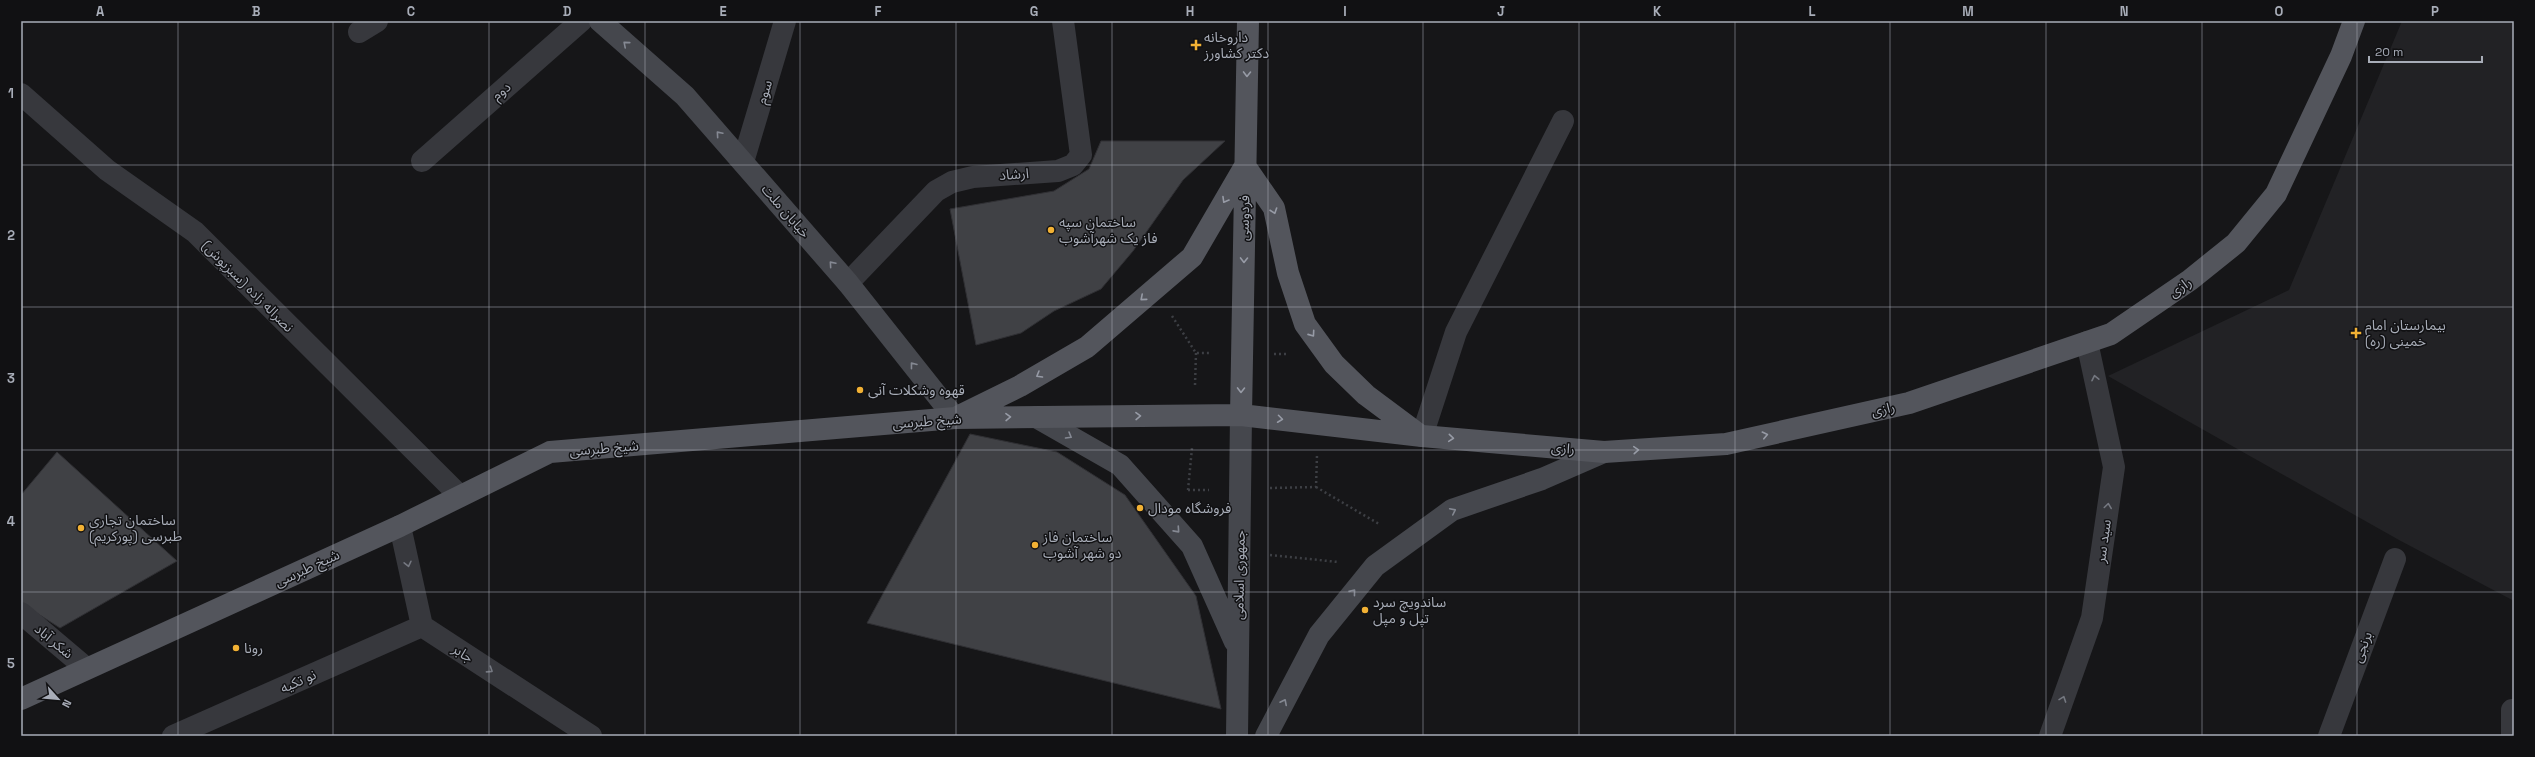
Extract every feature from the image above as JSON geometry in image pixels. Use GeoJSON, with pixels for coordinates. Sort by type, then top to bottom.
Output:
{"type":"FeatureCollection","features":[{"type":"Feature","properties":{"kind":"main road","name":"خیابان ملت"},"geometry":{"type":"LineString","coordinates":[[600,21],[685,96],[848,283],[955,418]]}},
{"type":"Feature","properties":{"kind":"main road","name":"فردوسی"},"geometry":{"type":"LineString","coordinates":[[1241,415],[1248,21]]}},
{"type":"Feature","properties":{"kind":"main road","name":"رازی"},"geometry":{"type":"LineString","coordinates":[[1241,415],[1422,436],[1604,452],[1726,444],[1894,406],[2111,334],[2190,280],[2236,243],[2276,194],[2341,56],[2354,21]]}},
{"type":"Feature","properties":{"kind":"main road"},"geometry":{"type":"LineString","coordinates":[[955,418],[1020,386],[1087,347],[1192,257],[1245,166],[1274,208],[1288,273],[1305,324],[1334,364],[1366,395],[1422,436]]}},
{"type":"Feature","properties":{"kind":"main road","name":"شیخ طبرسی"},"geometry":{"type":"LineString","coordinates":[[21,699],[86,668],[400,526],[550,452],[955,418],[1241,415]]}},
{"type":"Feature","properties":{"kind":"main road","name":"جمهوری اسلامی"},"geometry":{"type":"LineString","coordinates":[[1237,736],[1241,415]]}},
{"type":"Feature","properties":{"kind":"main road"},"geometry":{"type":"LineString","coordinates":[[1036,417],[1120,465],[1192,546],[1238,648]]}},
{"type":"Feature","properties":{"kind":"main road"},"geometry":{"type":"LineString","coordinates":[[1266,736],[1318,635],[1375,566],[1452,510],[1542,479],[1604,452]]}},
{"type":"Feature","properties":{"kind":"street","name":"دوم"},"geometry":{"type":"LineString","coordinates":[[422,160],[581,21]]}},
{"type":"Feature","properties":{"kind":"street","name":"سوم"},"geometry":{"type":"LineString","coordinates":[[743,162],[785,21]]}},
{"type":"Feature","properties":{"kind":"street","name":"ارشاد"},"geometry":{"type":"LineString","coordinates":[[848,283],[936,191],[952,182],[973,177],[1058,171],[1073,165],[1081,154],[1063,21]]}},
{"type":"Feature","properties":{"kind":"street","name":"نصراله زاده (سبزپوش)"},"geometry":{"type":"LineString","coordinates":[[21,94],[107,170],[195,232],[460,496]]}},
{"type":"Feature","properties":{"kind":"street"},"geometry":{"type":"LineString","coordinates":[[1422,436],[1456,332],[1564,121]]}},
{"type":"Feature","properties":{"kind":"street","name":"سید سر"},"geometry":{"type":"LineString","coordinates":[[2050,736],[2092,618],[2114,467],[2087,342]]}},
{"type":"Feature","properties":{"kind":"street"},"geometry":{"type":"LineString","coordinates":[[400,526],[422,626]]}},
{"type":"Feature","properties":{"kind":"street","name":"برنجی"},"geometry":{"type":"LineString","coordinates":[[2329,736],[2395,558]]}},
{"type":"Feature","properties":{"kind":"street","name":"شکر آباد"},"geometry":{"type":"LineString","coordinates":[[21,613],[86,668]]}},
{"type":"Feature","properties":{"kind":"street","name":"نو تکیه"},"geometry":{"type":"LineString","coordinates":[[173,736],[422,626]]}},
{"type":"Feature","properties":{"kind":"street","name":"جابر"},"geometry":{"type":"LineString","coordinates":[[422,626],[591,736]]}},
{"type":"Feature","properties":{"kind":"street"},"geometry":{"type":"LineString","coordinates":[[2512,710],[2512,736]]}},
{"type":"Feature","properties":{"kind":"path"},"geometry":{"type":"LineString","coordinates":[[1316,487],[1409,541]]}},
{"type":"Feature","properties":{"kind":"path"},"geometry":{"type":"LineString","coordinates":[[1239,552],[1375,566]]}},
{"type":"Feature","properties":{"kind":"shaded area","name":"بیمارستان امام خمینی (ره)"},"geometry":{"type":"Polygon","coordinates":[[[2402,21],[2514,21],[2514,601],[2399,540],[2108,376],[2289,290],[2402,21]]]}},
{"type":"Feature","properties":{"kind":"building","name":"ساختمان سپه فاز یک شهرآشوب"},"geometry":{"type":"Polygon","coordinates":[[[1101,141],[1225,141],[1183,180],[1133,251],[1101,289],[1054,311],[1021,333],[976,345],[950,209],[1054,191],[1089,169],[1101,141]]]}},
{"type":"Feature","properties":{"kind":"building","name":"ساختمان فاز دو شهر آشوب"},"geometry":{"type":"Polygon","coordinates":[[[970,434],[1057,452],[1125,495],[1196,596],[1221,709],[867,623],[970,434]]]}},
{"type":"Feature","properties":{"kind":"building","name":"ساختمان تجاری طبرسی (پورکریم)"},"geometry":{"type":"Polygon","coordinates":[[[57,452],[177,561],[60,628],[21,603],[21,495],[57,452]]]}},
{"type":"Feature","properties":{"kind":"place","name":"داروخانه دکتر کشاورز"},"geometry":{"type":"Point","coordinates":[1196,45]}},
{"type":"Feature","properties":{"kind":"place","name":"ساختمان سپه فاز یک شهرآشوب"},"geometry":{"type":"Point","coordinates":[1051,230]}},
{"type":"Feature","properties":{"kind":"place","name":"بیمارستان امام خمینی (ره)"},"geometry":{"type":"Point","coordinates":[2356,333]}},
{"type":"Feature","properties":{"kind":"place","name":"قهوه وشکلات آنی"},"geometry":{"type":"Point","coordinates":[860,390]}},
{"type":"Feature","properties":{"kind":"place","name":"فروشگاه مودال"},"geometry":{"type":"Point","coordinates":[1140,508]}},
{"type":"Feature","properties":{"kind":"place","name":"ساختمان تجاری طبرسی (پورکریم)"},"geometry":{"type":"Point","coordinates":[81,528]}},
{"type":"Feature","properties":{"kind":"place","name":"ساختمان فاز دو شهر آشوب"},"geometry":{"type":"Point","coordinates":[1035,545]}},
{"type":"Feature","properties":{"kind":"place","name":"ساندویچ سرد تپل و مپل"},"geometry":{"type":"Point","coordinates":[1365,610]}},
{"type":"Feature","properties":{"kind":"place","name":"رونا"},"geometry":{"type":"Point","coordinates":[236,648]}}]}
